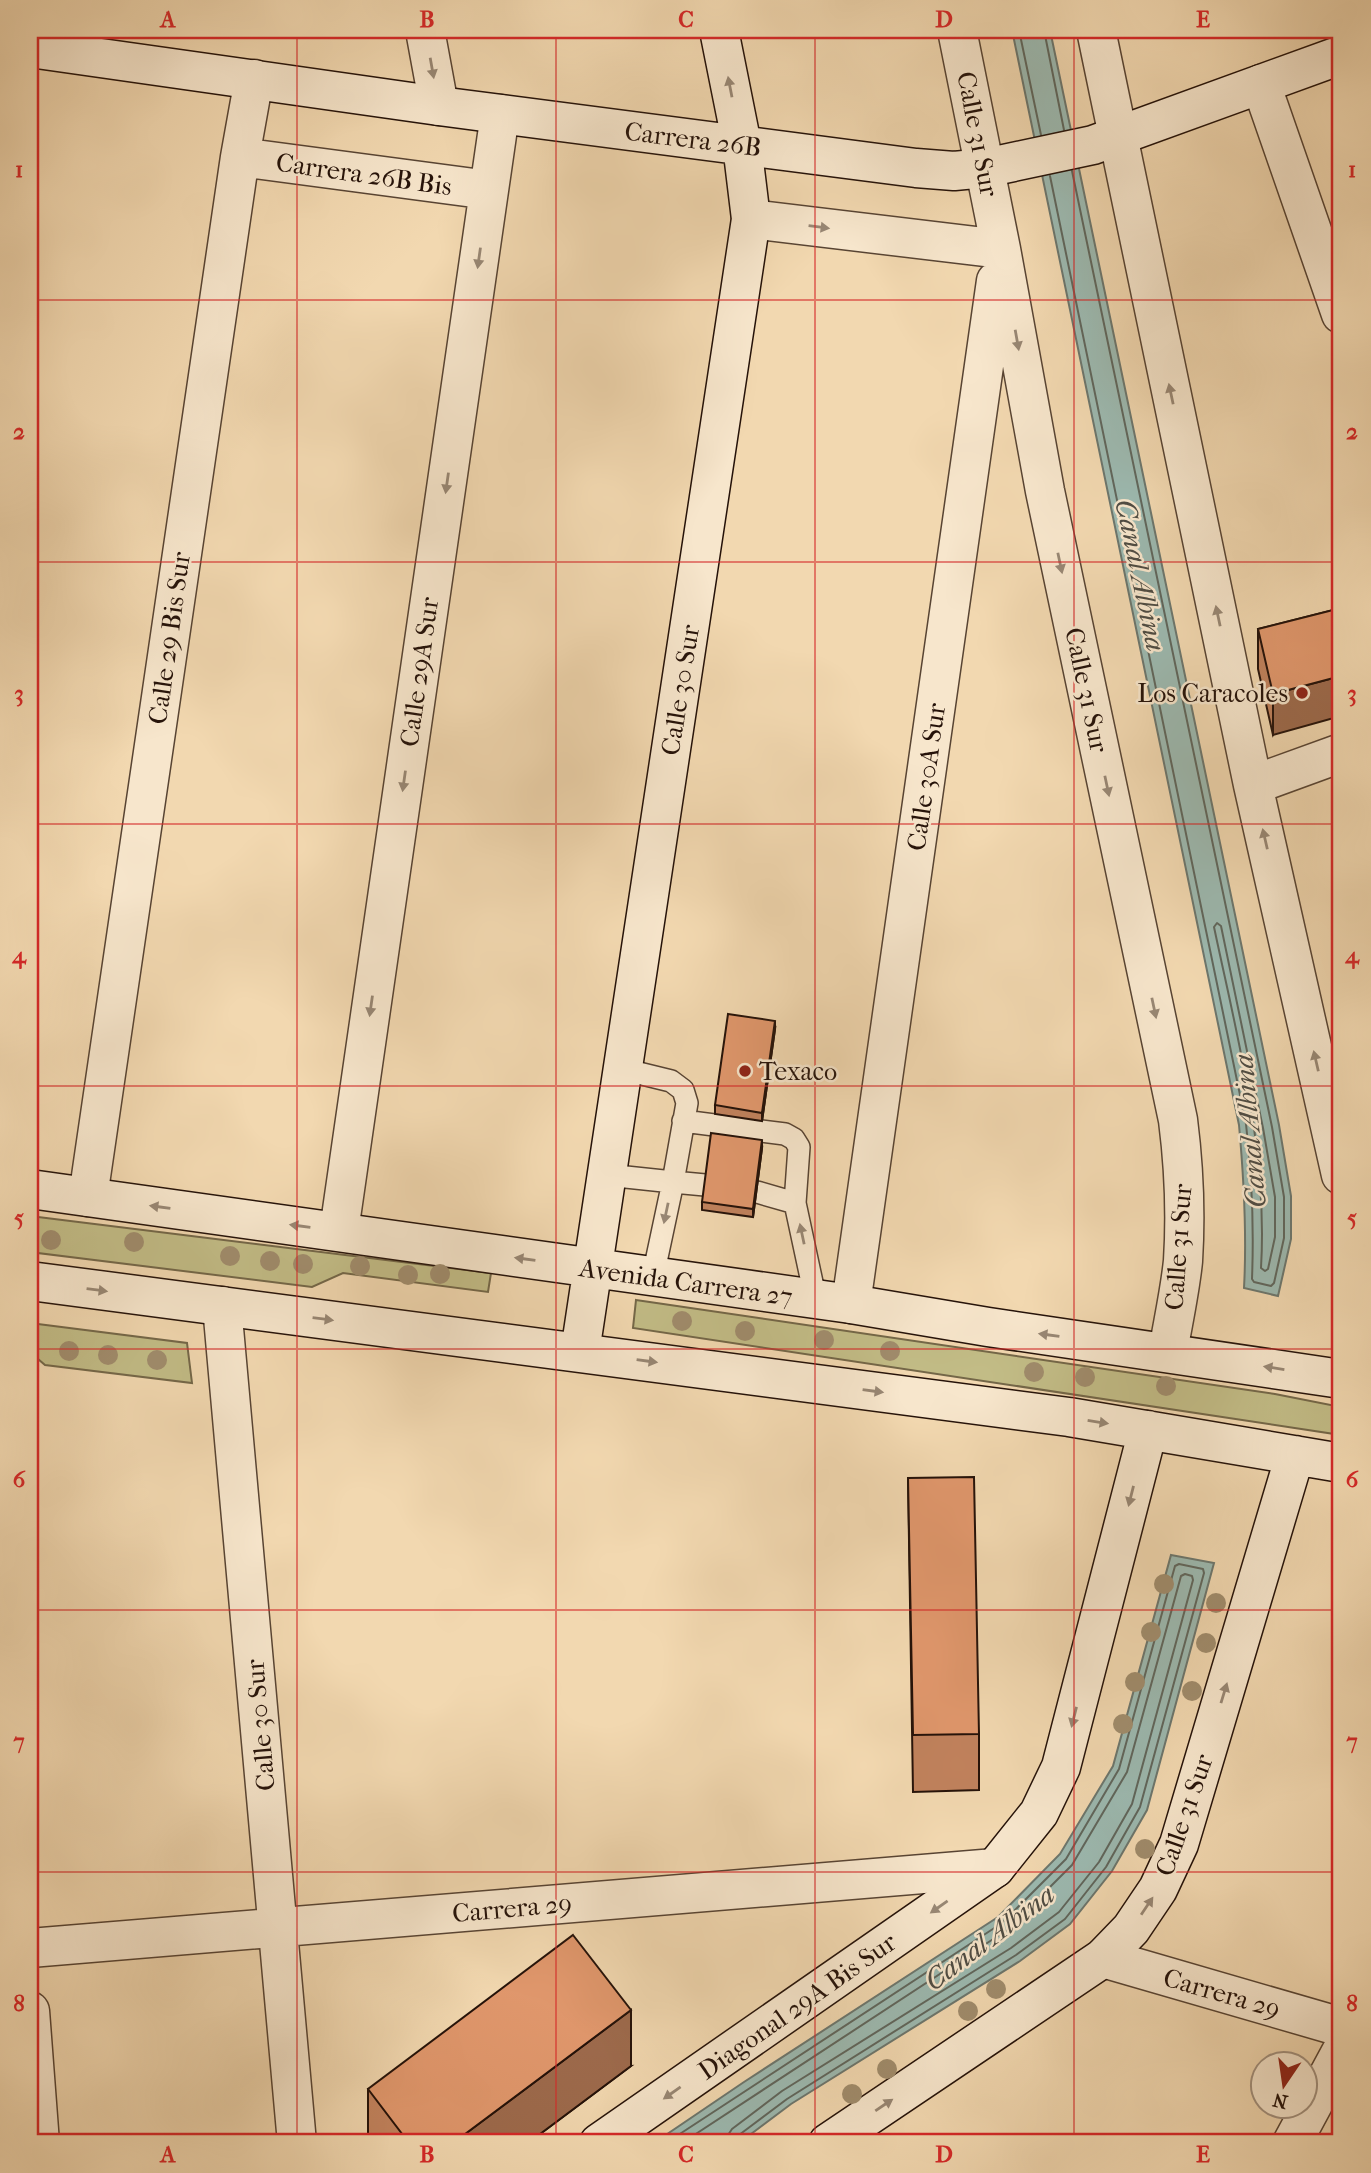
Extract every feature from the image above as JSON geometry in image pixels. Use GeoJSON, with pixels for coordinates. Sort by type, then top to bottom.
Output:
{"type":"FeatureCollection","features":[{"type":"Feature","properties":{"kind":"street"},"geometry":{"type":"LineString","coordinates":[[425,30],[439,106]]}},
{"type":"Feature","properties":{"kind":"street","name":"Calle 30 Sur"},"geometry":{"type":"LineString","coordinates":[[580,1352],[751,219],[742,145],[719,30]]}},
{"type":"Feature","properties":{"kind":"street","name":"Calle 31 Sur"},"geometry":{"type":"LineString","coordinates":[[957,30],[1001,248],[1045,491],[1178,1120],[1185,1196],[1182,1262],[1168,1352]]}},
{"type":"Feature","properties":{"kind":"street"},"geometry":{"type":"LineString","coordinates":[[1096,30],[1105,141],[1341,1175]]}},
{"type":"Feature","properties":{"kind":"street","name":"Carrera 26B"},"geometry":{"type":"LineString","coordinates":[[30,48],[439,106],[954,171],[985,168],[1105,141],[1341,55]]}},
{"type":"Feature","properties":{"kind":"street","name":"Calle 29 Bis Sur"},"geometry":{"type":"LineString","coordinates":[[88,1197],[240,157],[254,79]]}},
{"type":"Feature","properties":{"kind":"street"},"geometry":{"type":"LineString","coordinates":[[1261,84],[1341,314]]}},
{"type":"Feature","properties":{"kind":"street","name":"Calle 29A Sur"},"geometry":{"type":"LineString","coordinates":[[339,1231],[500,114]]}},
{"type":"Feature","properties":{"kind":"street","name":"Carrera 26B Bis"},"geometry":{"type":"LineString","coordinates":[[240,157],[489,190]]}},
{"type":"Feature","properties":{"kind":"street"},"geometry":{"type":"LineString","coordinates":[[751,219],[1001,248]]}},
{"type":"Feature","properties":{"kind":"street","name":"Calle 30A Sur"},"geometry":{"type":"LineString","coordinates":[[834,1303],[1001,248]]}},
{"type":"Feature","properties":{"kind":"street"},"geometry":{"type":"LineString","coordinates":[[1253,785],[1341,754]]}},
{"type":"Feature","properties":{"kind":"street","name":"Avenida Carrera 27"},"geometry":{"type":"LineString","coordinates":[[30,1189],[653,1276],[1341,1379]]}},
{"type":"Feature","properties":{"kind":"street"},"geometry":{"type":"LineString","coordinates":[[30,1281],[1069,1417],[1341,1463]]}},
{"type":"Feature","properties":{"kind":"street","name":"Calle 30 Sur"},"geometry":{"type":"LineString","coordinates":[[222,1306],[297,2143]]}},
{"type":"Feature","properties":{"kind":"street"},"geometry":{"type":"LineString","coordinates":[[995,1868],[1039,1814],[1061,1767],[1148,1430]]}},
{"type":"Feature","properties":{"kind":"street","name":"Calle 31 Sur"},"geometry":{"type":"LineString","coordinates":[[1103,1958],[1131,1929],[1158,1889],[1179,1844],[1295,1455]]}},
{"type":"Feature","properties":{"kind":"street","name":"Carrera 29"},"geometry":{"type":"LineString","coordinates":[[30,1948],[995,1868]]}},
{"type":"Feature","properties":{"kind":"street","name":"Diagonal 29A Bis Sur"},"geometry":{"type":"LineString","coordinates":[[599,2143],[995,1868]]}},
{"type":"Feature","properties":{"kind":"street"},"geometry":{"type":"LineString","coordinates":[[828,2143],[1103,1958]]}},
{"type":"Feature","properties":{"kind":"street","name":"Carrera 29"},"geometry":{"type":"LineString","coordinates":[[1103,1958],[1341,2027]]}},
{"type":"Feature","properties":{"kind":"street"},"geometry":{"type":"LineString","coordinates":[[30,2011],[40,2143]]}},
{"type":"Feature","properties":{"kind":"street"},"geometry":{"type":"LineString","coordinates":[[1292,2143],[1341,2052]]}},
{"type":"Feature","properties":{"kind":"lane"},"geometry":{"type":"LineString","coordinates":[[622,1069],[671,1081],[683,1090],[687,1103],[653,1276]]}},
{"type":"Feature","properties":{"kind":"lane"},"geometry":{"type":"LineString","coordinates":[[683,1121],[785,1134],[794,1139],[799,1147],[795,1203],[834,1303]]}},
{"type":"Feature","properties":{"kind":"lane"},"geometry":{"type":"LineString","coordinates":[[607,1175],[705,1185]]}},
{"type":"Feature","properties":{"kind":"lane"},"geometry":{"type":"LineString","coordinates":[[757,1192],[795,1203]]}},
{"type":"Feature","properties":{"kind":"shaded area"},"geometry":{"type":"Polygon","coordinates":[[[30,1216],[491,1273],[488,1292],[343,1273],[312,1287],[30,1252],[30,1216]]]}},
{"type":"Feature","properties":{"kind":"shaded area"},"geometry":{"type":"Polygon","coordinates":[[[636,1300],[1275,1394],[1341,1407],[1341,1435],[633,1328],[636,1300]]]}},
{"type":"Feature","properties":{"kind":"shaded area"},"geometry":{"type":"Polygon","coordinates":[[[30,1323],[187,1343],[192,1383],[45,1365],[30,1352],[30,1323]]]}},
{"type":"Feature","properties":{"kind":"water","name":"Canal Albina"},"geometry":{"type":"Polygon","coordinates":[[[1012,30],[1050,30],[1279,1125],[1291,1196],[1291,1239],[1278,1296],[1244,1288],[1244,1207],[1239,1125],[1012,30]]]}},
{"type":"Feature","properties":{"kind":"water","name":"Canal Albina"},"geometry":{"type":"Polygon","coordinates":[[[1171,1555],[1214,1563],[1147,1810],[1112,1871],[1070,1924],[1020,1961],[791,2104],[739,2143],[654,2143],[998,1917],[1060,1854],[1113,1766],[1171,1555]]]}},
{"type":"Feature","properties":{"kind":"building"},"geometry":{"type":"Polygon","coordinates":[[[1341,608],[1341,676],[1273,694],[1258,629],[1341,608]]]}},
{"type":"Feature","properties":{"kind":"building","name":"Texaco"},"geometry":{"type":"Polygon","coordinates":[[[728,1014],[775,1021],[762,1113],[715,1105],[728,1014]]]}},
{"type":"Feature","properties":{"kind":"building","name":"Texaco"},"geometry":{"type":"Polygon","coordinates":[[[711,1133],[762,1140],[753,1209],[702,1202],[711,1133]]]}},
{"type":"Feature","properties":{"kind":"building"},"geometry":{"type":"Polygon","coordinates":[[[974,1477],[979,1734],[913,1735],[908,1478],[974,1477]]]}},
{"type":"Feature","properties":{"kind":"building"},"geometry":{"type":"Polygon","coordinates":[[[573,1935],[631,2010],[453,2143],[409,2143],[368,2089],[573,1935]]]}},
{"type":"Feature","properties":{"kind":"place","name":"Los Caracoles"},"geometry":{"type":"Point","coordinates":[1302,693]}},
{"type":"Feature","properties":{"kind":"place","name":"Texaco"},"geometry":{"type":"Point","coordinates":[745,1071]}}]}
